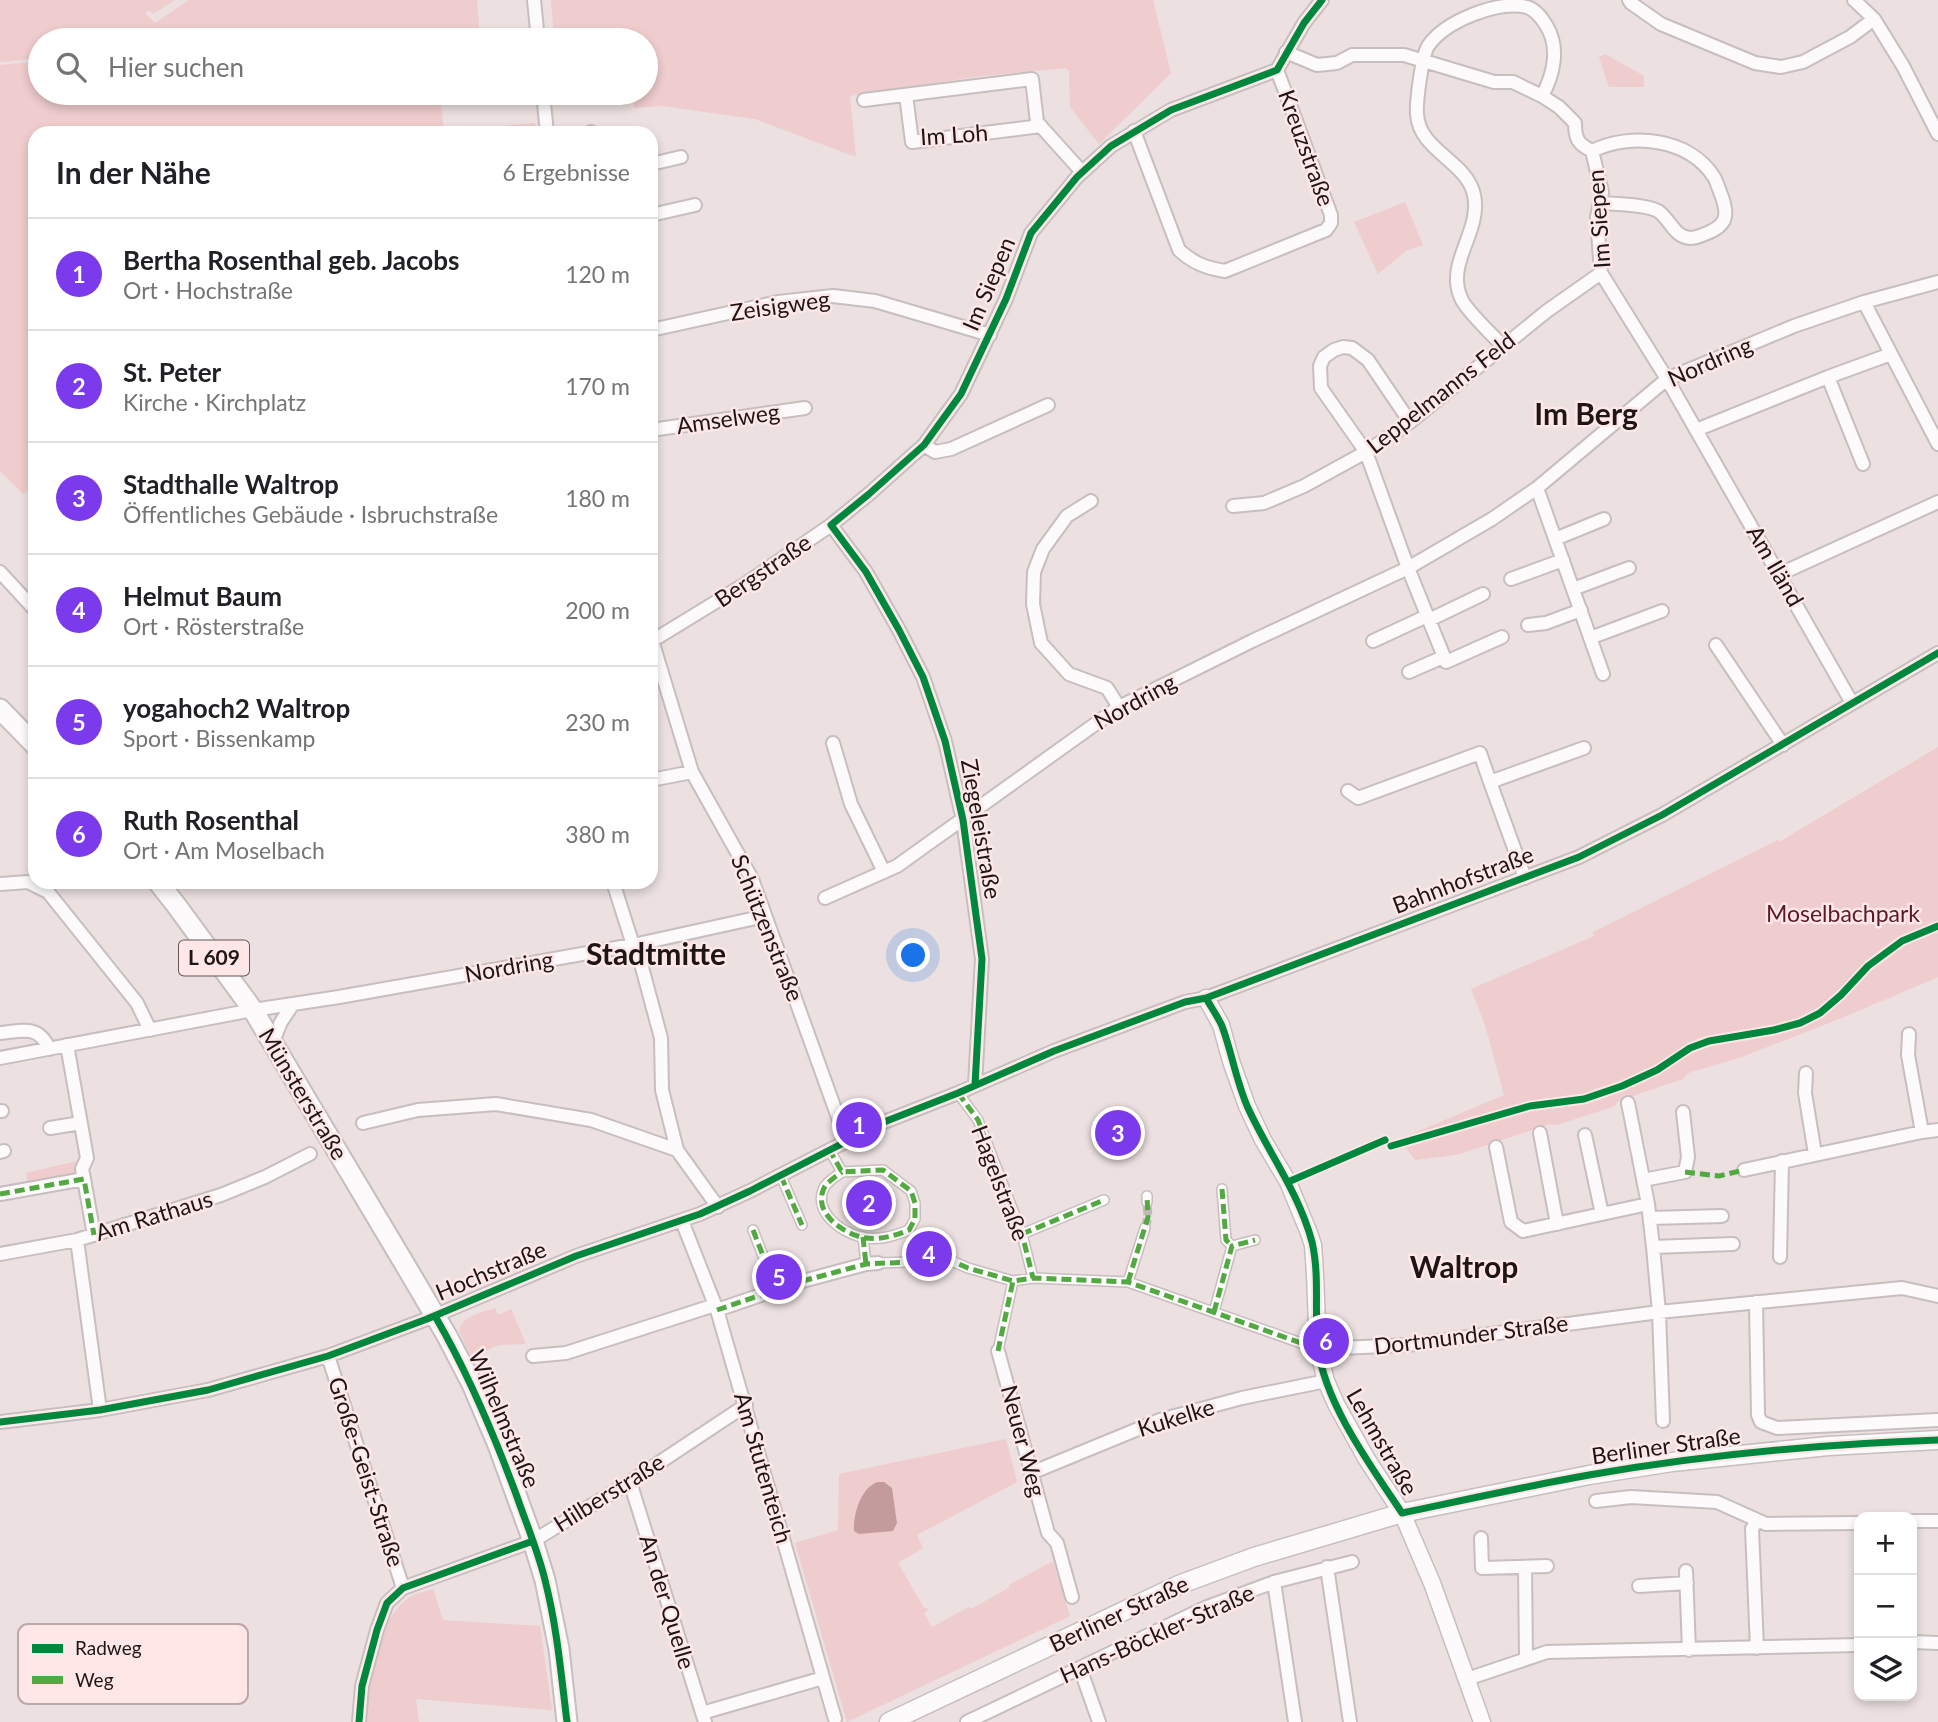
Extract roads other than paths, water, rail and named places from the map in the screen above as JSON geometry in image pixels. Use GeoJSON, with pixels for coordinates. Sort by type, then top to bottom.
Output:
{"type":"FeatureCollection","features":[{"type":"Feature","properties":{"kind":"main road"},"geometry":{"type":"LineString","coordinates":[[0,709],[28,738]]}},
{"type":"Feature","properties":{"kind":"main road","name":"Münsterstraße"},"geometry":{"type":"LineString","coordinates":[[163,889],[253,1010],[435,1316]]}},
{"type":"Feature","properties":{"kind":"main road","name":"Wilhelmstraße"},"geometry":{"type":"LineString","coordinates":[[435,1316],[472,1384],[533,1541]]}},
{"type":"Feature","properties":{"kind":"main road","name":"Berliner Straße"},"geometry":{"type":"LineString","coordinates":[[889,1722],[1181,1584],[1254,1557],[1402,1513],[1589,1475],[1672,1462],[1828,1446],[1938,1440]]}},
{"type":"Feature","properties":{"kind":"main road","name":"L 609"},"geometry":{"type":"LineString","coordinates":[[533,1541],[545,1580],[559,1649],[567,1722]]}},
{"type":"Feature","properties":{"kind":"street"},"geometry":{"type":"LineString","coordinates":[[534,0],[537,28]]}},
{"type":"Feature","properties":{"kind":"street"},"geometry":{"type":"LineString","coordinates":[[1277,69],[1304,23],[1322,0]]}},
{"type":"Feature","properties":{"kind":"street"},"geometry":{"type":"LineString","coordinates":[[1629,0],[1661,24],[1755,63],[1781,66],[1803,62],[1850,37],[1874,19]]}},
{"type":"Feature","properties":{"kind":"street"},"geometry":{"type":"LineString","coordinates":[[1854,0],[1874,19],[1903,66],[1938,134]]}},
{"type":"Feature","properties":{"kind":"street"},"geometry":{"type":"LineString","coordinates":[[1503,346],[1461,299],[1457,281],[1459,262],[1474,223],[1474,193],[1461,172],[1428,142],[1420,129],[1417,114],[1428,47],[1450,25],[1466,16],[1510,4],[1527,7],[1540,15],[1550,32],[1555,52],[1550,81],[1542,96]]}},
{"type":"Feature","properties":{"kind":"street","name":"Im Siepen"},"geometry":{"type":"LineString","coordinates":[[1286,52],[1317,65],[1337,63],[1352,55],[1404,55],[1494,82],[1513,82],[1559,107],[1575,123],[1575,137],[1580,145],[1592,150],[1602,192],[1597,216],[1601,273],[1667,379]]}},
{"type":"Feature","properties":{"kind":"street","name":"Im Siepen"},"geometry":{"type":"LineString","coordinates":[[924,445],[961,394],[1006,299],[1031,233],[1082,173],[1111,146],[1171,110],[1277,69]]}},
{"type":"Feature","properties":{"kind":"street","name":"Kreuzstraße"},"geometry":{"type":"LineString","coordinates":[[1134,131],[1179,250],[1191,261],[1210,269],[1225,271],[1326,230],[1331,223],[1331,215],[1277,69]]}},
{"type":"Feature","properties":{"kind":"street","name":"Im Loh"},"geometry":{"type":"LineString","coordinates":[[864,100],[1032,79],[1037,122],[1082,173]]}},
{"type":"Feature","properties":{"kind":"street","name":"Im Loh"},"geometry":{"type":"LineString","coordinates":[[906,95],[912,142],[1041,126]]}},
{"type":"Feature","properties":{"kind":"street"},"geometry":{"type":"LineString","coordinates":[[544,105],[546,126]]}},
{"type":"Feature","properties":{"kind":"street"},"geometry":{"type":"LineString","coordinates":[[1592,150],[1606,144],[1629,140],[1668,145],[1688,153],[1702,163],[1714,178],[1725,206],[1725,218],[1717,230],[1686,238],[1657,210],[1600,203]]}},
{"type":"Feature","properties":{"kind":"street"},"geometry":{"type":"LineString","coordinates":[[658,162],[681,157]]}},
{"type":"Feature","properties":{"kind":"street"},"geometry":{"type":"LineString","coordinates":[[658,213],[695,205]]}},
{"type":"Feature","properties":{"kind":"street","name":"Leppelmanns Feld"},"geometry":{"type":"LineString","coordinates":[[1233,506],[1264,503],[1366,452],[1410,422],[1547,311],[1601,273]]}},
{"type":"Feature","properties":{"kind":"street","name":"Nordring"},"geometry":{"type":"LineString","coordinates":[[825,898],[897,866],[1119,707],[1408,568],[1492,519],[1537,488],[1667,379],[1794,326],[1864,302],[1938,282]]}},
{"type":"Feature","properties":{"kind":"street","name":"Zeisigweg"},"geometry":{"type":"LineString","coordinates":[[658,328],[778,302],[833,296],[876,301],[990,335]]}},
{"type":"Feature","properties":{"kind":"street"},"geometry":{"type":"LineString","coordinates":[[1864,302],[1938,444]]}},
{"type":"Feature","properties":{"kind":"street"},"geometry":{"type":"LineString","coordinates":[[1410,422],[1368,360],[1352,348],[1334,350],[1324,358],[1320,366],[1321,388],[1366,452],[1446,662],[1502,637]]}},
{"type":"Feature","properties":{"kind":"street"},"geometry":{"type":"LineString","coordinates":[[1696,430],[1891,354]]}},
{"type":"Feature","properties":{"kind":"street"},"geometry":{"type":"LineString","coordinates":[[1828,377],[1863,464]]}},
{"type":"Feature","properties":{"kind":"street","name":"Am Iländ"},"geometry":{"type":"LineString","coordinates":[[1667,379],[1852,703]]}},
{"type":"Feature","properties":{"kind":"street"},"geometry":{"type":"LineString","coordinates":[[924,445],[935,452],[951,449],[1048,405]]}},
{"type":"Feature","properties":{"kind":"street","name":"Amselweg"},"geometry":{"type":"LineString","coordinates":[[658,429],[805,408]]}},
{"type":"Feature","properties":{"kind":"street","name":"Bergstraße"},"geometry":{"type":"LineString","coordinates":[[658,635],[745,584],[831,525],[924,445]]}},
{"type":"Feature","properties":{"kind":"street"},"geometry":{"type":"LineString","coordinates":[[1537,488],[1603,674]]}},
{"type":"Feature","properties":{"kind":"street"},"geometry":{"type":"LineString","coordinates":[[1091,501],[1067,516],[1044,549],[1034,572],[1033,604],[1041,643],[1069,674],[1107,688],[1119,707]]}},
{"type":"Feature","properties":{"kind":"street"},"geometry":{"type":"LineString","coordinates":[[1780,574],[1938,502]]}},
{"type":"Feature","properties":{"kind":"street"},"geometry":{"type":"LineString","coordinates":[[1555,539],[1604,519]]}},
{"type":"Feature","properties":{"kind":"street","name":"Ziegeleistraße"},"geometry":{"type":"LineString","coordinates":[[831,525],[866,572],[899,630],[923,677],[945,741],[963,820],[982,959],[975,1085]]}},
{"type":"Feature","properties":{"kind":"street"},"geometry":{"type":"LineString","coordinates":[[1511,579],[1563,560]]}},
{"type":"Feature","properties":{"kind":"street"},"geometry":{"type":"LineString","coordinates":[[1573,589],[1629,568]]}},
{"type":"Feature","properties":{"kind":"street"},"geometry":{"type":"LineString","coordinates":[[0,572],[28,602]]}},
{"type":"Feature","properties":{"kind":"street"},"geometry":{"type":"LineString","coordinates":[[1373,641],[1483,594]]}},
{"type":"Feature","properties":{"kind":"street"},"geometry":{"type":"LineString","coordinates":[[1528,625],[1546,623],[1581,610]]}},
{"type":"Feature","properties":{"kind":"street"},"geometry":{"type":"LineString","coordinates":[[1590,638],[1662,611]]}},
{"type":"Feature","properties":{"kind":"street"},"geometry":{"type":"LineString","coordinates":[[1716,645],[1783,745]]}},
{"type":"Feature","properties":{"kind":"street","name":"Bahnhofstraße"},"geometry":{"type":"LineString","coordinates":[[975,1085],[1054,1051],[1185,1002],[1206,999],[1579,857],[1662,815],[1938,653]]}},
{"type":"Feature","properties":{"kind":"street"},"geometry":{"type":"LineString","coordinates":[[1409,672],[1443,657]]}},
{"type":"Feature","properties":{"kind":"street","name":"Schützenstraße"},"geometry":{"type":"LineString","coordinates":[[658,659],[692,772],[752,879],[848,1139]]}},
{"type":"Feature","properties":{"kind":"street"},"geometry":{"type":"LineString","coordinates":[[832,743],[851,804],[884,872]]}},
{"type":"Feature","properties":{"kind":"street"},"geometry":{"type":"LineString","coordinates":[[1490,782],[1584,748]]}},
{"type":"Feature","properties":{"kind":"street"},"geometry":{"type":"LineString","coordinates":[[1348,791],[1358,798],[1480,753],[1525,878]]}},
{"type":"Feature","properties":{"kind":"street"},"geometry":{"type":"LineString","coordinates":[[658,779],[692,772]]}},
{"type":"Feature","properties":{"kind":"street"},"geometry":{"type":"LineString","coordinates":[[0,884],[28,882]]}},
{"type":"Feature","properties":{"kind":"street"},"geometry":{"type":"LineString","coordinates":[[44,889],[48,891],[137,1003],[150,1030]]}},
{"type":"Feature","properties":{"kind":"street"},"geometry":{"type":"LineString","coordinates":[[615,889],[640,960],[661,1038],[662,1090],[677,1150],[718,1207]]}},
{"type":"Feature","properties":{"kind":"street","name":"Nordring"},"geometry":{"type":"LineString","coordinates":[[0,1058],[253,1010],[633,945],[765,916]]}},
{"type":"Feature","properties":{"kind":"street","name":"Lehmstraße"},"geometry":{"type":"LineString","coordinates":[[1206,999],[1221,1025],[1247,1106],[1288,1182],[1313,1245],[1318,1349],[1326,1381],[1366,1458],[1402,1513],[1432,1583],[1482,1722]]}},
{"type":"Feature","properties":{"kind":"street"},"geometry":{"type":"LineString","coordinates":[[272,1044],[281,1022],[293,1004]]}},
{"type":"Feature","properties":{"kind":"street"},"geometry":{"type":"LineString","coordinates":[[0,1032],[36,1032],[45,1039],[49,1049]]}},
{"type":"Feature","properties":{"kind":"street"},"geometry":{"type":"LineString","coordinates":[[1909,1034],[1909,1055],[1922,1132]]}},
{"type":"Feature","properties":{"kind":"street"},"geometry":{"type":"LineString","coordinates":[[67,1045],[87,1158],[82,1168],[94,1235]]}},
{"type":"Feature","properties":{"kind":"street"},"geometry":{"type":"LineString","coordinates":[[1806,1073],[1805,1093],[1815,1154]]}},
{"type":"Feature","properties":{"kind":"street","name":"Hochstraße"},"geometry":{"type":"LineString","coordinates":[[0,1422],[100,1410],[208,1390],[328,1356],[435,1316],[576,1256],[718,1207],[848,1139],[975,1085]]}},
{"type":"Feature","properties":{"kind":"street","name":"Hagelstraße"},"geometry":{"type":"LineString","coordinates":[[958,1093],[978,1120],[1022,1234],[1033,1278]]}},
{"type":"Feature","properties":{"kind":"street"},"geometry":{"type":"LineString","coordinates":[[1628,1103],[1650,1218],[1659,1312],[1663,1421]]}},
{"type":"Feature","properties":{"kind":"street"},"geometry":{"type":"LineString","coordinates":[[363,1123],[418,1110],[496,1104],[591,1120],[677,1150]]}},
{"type":"Feature","properties":{"kind":"street"},"geometry":{"type":"LineString","coordinates":[[1643,1180],[1685,1172],[1688,1157],[1682,1112]]}},
{"type":"Feature","properties":{"kind":"street"},"geometry":{"type":"LineString","coordinates":[[50,1128],[81,1123]]}},
{"type":"Feature","properties":{"kind":"street"},"geometry":{"type":"LineString","coordinates":[[1744,1170],[1938,1130]]}},
{"type":"Feature","properties":{"kind":"street"},"geometry":{"type":"LineString","coordinates":[[1540,1133],[1557,1224]]}},
{"type":"Feature","properties":{"kind":"street"},"geometry":{"type":"LineString","coordinates":[[1585,1135],[1602,1214]]}},
{"type":"Feature","properties":{"kind":"street"},"geometry":{"type":"LineString","coordinates":[[1496,1147],[1511,1222],[1523,1231],[1648,1204]]}},
{"type":"Feature","properties":{"kind":"street"},"geometry":{"type":"LineString","coordinates":[[829,1149],[842,1172]]}},
{"type":"Feature","properties":{"kind":"street","name":"Am Rathaus"},"geometry":{"type":"LineString","coordinates":[[100,1410],[77,1240],[221,1195],[310,1154]]}},
{"type":"Feature","properties":{"kind":"street"},"geometry":{"type":"LineString","coordinates":[[1780,1257],[1782,1161]]}},
{"type":"Feature","properties":{"kind":"street"},"geometry":{"type":"LineString","coordinates":[[883,1170],[911,1191],[915,1203],[915,1219],[909,1230],[888,1238],[863,1237],[836,1225],[827,1216],[822,1197],[826,1185],[842,1172],[883,1170]]}},
{"type":"Feature","properties":{"kind":"street"},"geometry":{"type":"LineString","coordinates":[[781,1176],[802,1225]]}},
{"type":"Feature","properties":{"kind":"street"},"geometry":{"type":"LineString","coordinates":[[0,1194],[84,1179]]}},
{"type":"Feature","properties":{"kind":"street"},"geometry":{"type":"LineString","coordinates":[[1222,1189],[1226,1240],[1233,1247]]}},
{"type":"Feature","properties":{"kind":"street"},"geometry":{"type":"LineString","coordinates":[[1022,1234],[1104,1200]]}},
{"type":"Feature","properties":{"kind":"street"},"geometry":{"type":"LineString","coordinates":[[1650,1218],[1722,1216]]}},
{"type":"Feature","properties":{"kind":"street","name":"Am Stutenteich"},"geometry":{"type":"LineString","coordinates":[[682,1221],[716,1307],[835,1719]]}},
{"type":"Feature","properties":{"kind":"street"},"geometry":{"type":"LineString","coordinates":[[1128,1282],[1145,1227]]}},
{"type":"Feature","properties":{"kind":"street"},"geometry":{"type":"LineString","coordinates":[[753,1230],[776,1289]]}},
{"type":"Feature","properties":{"kind":"street"},"geometry":{"type":"LineString","coordinates":[[863,1237],[872,1263]]}},
{"type":"Feature","properties":{"kind":"street"},"geometry":{"type":"LineString","coordinates":[[0,1254],[77,1240]]}},
{"type":"Feature","properties":{"kind":"street"},"geometry":{"type":"LineString","coordinates":[[1233,1247],[1255,1240]]}},
{"type":"Feature","properties":{"kind":"street"},"geometry":{"type":"LineString","coordinates":[[1653,1247],[1733,1244]]}},
{"type":"Feature","properties":{"kind":"street"},"geometry":{"type":"LineString","coordinates":[[1213,1312],[1233,1247]]}},
{"type":"Feature","properties":{"kind":"street"},"geometry":{"type":"LineString","coordinates":[[533,1356],[566,1353],[776,1289],[872,1263],[909,1262],[928,1251],[968,1268],[1013,1281]]}},
{"type":"Feature","properties":{"kind":"street","name":"Dortmunder Straße"},"geometry":{"type":"LineString","coordinates":[[1013,1281],[1033,1278],[1128,1282],[1318,1349],[1407,1345],[1659,1312],[1902,1288],[1938,1296]]}},
{"type":"Feature","properties":{"kind":"street","name":"Neuer Weg"},"geometry":{"type":"LineString","coordinates":[[1013,1281],[998,1351],[1048,1533],[1057,1543],[1072,1597]]}},
{"type":"Feature","properties":{"kind":"street"},"geometry":{"type":"LineString","coordinates":[[1756,1302],[1758,1415],[1761,1422],[1777,1428],[1938,1420]]}},
{"type":"Feature","properties":{"kind":"street","name":"Große-Geist-Straße"},"geometry":{"type":"LineString","coordinates":[[328,1356],[403,1587]]}},
{"type":"Feature","properties":{"kind":"street","name":"Kukelke"},"geometry":{"type":"LineString","coordinates":[[1031,1473],[1160,1420],[1242,1398],[1326,1381]]}},
{"type":"Feature","properties":{"kind":"street","name":"Hilberstraße"},"geometry":{"type":"LineString","coordinates":[[403,1587],[533,1541],[630,1482],[746,1405]]}},
{"type":"Feature","properties":{"kind":"street","name":"An der Quelle"},"geometry":{"type":"LineString","coordinates":[[630,1482],[703,1718]]}},
{"type":"Feature","properties":{"kind":"street"},"geometry":{"type":"LineString","coordinates":[[1595,1501],[1631,1497],[1717,1502],[1766,1524],[1854,1522]]}},
{"type":"Feature","properties":{"kind":"street"},"geometry":{"type":"LineString","coordinates":[[1757,1520],[1752,1529],[1757,1648]]}},
{"type":"Feature","properties":{"kind":"street"},"geometry":{"type":"LineString","coordinates":[[1917,1521],[1938,1521]]}},
{"type":"Feature","properties":{"kind":"street"},"geometry":{"type":"LineString","coordinates":[[1481,1538],[1482,1574],[1547,1566]]}},
{"type":"Feature","properties":{"kind":"street","name":"Hans-Böckler-Straße"},"geometry":{"type":"LineString","coordinates":[[967,1722],[1208,1607],[1274,1582],[1352,1562]]}},
{"type":"Feature","properties":{"kind":"street"},"geometry":{"type":"LineString","coordinates":[[1327,1567],[1350,1722]]}},
{"type":"Feature","properties":{"kind":"street"},"geometry":{"type":"LineString","coordinates":[[1525,1567],[1526,1659]]}},
{"type":"Feature","properties":{"kind":"street"},"geometry":{"type":"LineString","coordinates":[[1639,1586],[1687,1577],[1689,1650]]}},
{"type":"Feature","properties":{"kind":"street"},"geometry":{"type":"LineString","coordinates":[[1274,1582],[1295,1722]]}},
{"type":"Feature","properties":{"kind":"street"},"geometry":{"type":"LineString","coordinates":[[359,1722],[362,1686],[377,1630],[387,1603],[403,1587]]}},
{"type":"Feature","properties":{"kind":"street"},"geometry":{"type":"LineString","coordinates":[[1917,1642],[1938,1643]]}},
{"type":"Feature","properties":{"kind":"street"},"geometry":{"type":"LineString","coordinates":[[1467,1679],[1547,1652],[1854,1644]]}},
{"type":"Feature","properties":{"kind":"street"},"geometry":{"type":"LineString","coordinates":[[1080,1668],[1099,1722]]}},
{"type":"Feature","properties":{"kind":"street"},"geometry":{"type":"LineString","coordinates":[[703,1718],[823,1678]]}},
{"type":"Feature","properties":{"kind":"tunnel"},"geometry":{"type":"LineString","coordinates":[[1145,1228],[1148,1217],[1147,1202]]}},
{"type":"Feature","properties":{"kind":"place","name":"Bertha Rosenthal geb. Jacobs"},"geometry":{"type":"Point","coordinates":[859,1125]}},
{"type":"Feature","properties":{"kind":"place","name":"Stadthalle Waltrop"},"geometry":{"type":"Point","coordinates":[1118,1133]}},
{"type":"Feature","properties":{"kind":"place","name":"St. Peter"},"geometry":{"type":"Point","coordinates":[869,1203]}},
{"type":"Feature","properties":{"kind":"place","name":"Helmut Baum"},"geometry":{"type":"Point","coordinates":[929,1254]}},
{"type":"Feature","properties":{"kind":"place","name":"yogahoch2 Waltrop"},"geometry":{"type":"Point","coordinates":[779,1277]}},
{"type":"Feature","properties":{"kind":"place","name":"Ruth Rosenthal"},"geometry":{"type":"Point","coordinates":[1326,1341]}},
{"type":"Feature","properties":{"kind":"district","name":"Im Berg"},"geometry":{"type":"Point","coordinates":[1586,415]}},
{"type":"Feature","properties":{"kind":"district","name":"Stadtmitte"},"geometry":{"type":"Point","coordinates":[656,955]}},
{"type":"Feature","properties":{"kind":"district","name":"Waltrop"},"geometry":{"type":"Point","coordinates":[1464,1268]}},
{"type":"Feature","properties":{"kind":"park label","name":"Moselbachpark"},"geometry":{"type":"Point","coordinates":[1843,914]}}]}
